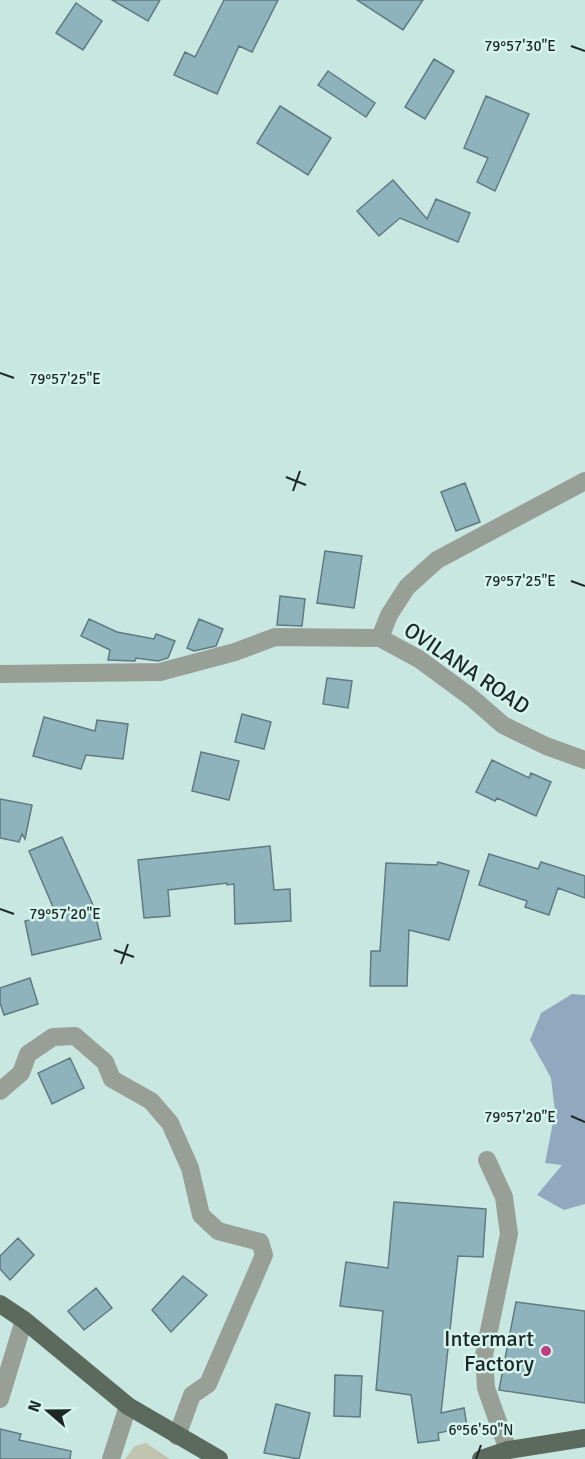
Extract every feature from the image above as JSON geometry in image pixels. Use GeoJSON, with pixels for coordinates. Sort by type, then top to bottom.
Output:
{"type":"FeatureCollection","features":[{"type":"Feature","properties":{"kind":"main road"},"geometry":{"type":"LineString","coordinates":[[0,1304],[24,1320],[128,1406],[219,1459]]}},
{"type":"Feature","properties":{"kind":"main road"},"geometry":{"type":"LineString","coordinates":[[481,1459],[508,1450],[585,1438]]}},
{"type":"Feature","properties":{"kind":"street"},"geometry":{"type":"LineString","coordinates":[[380,638],[389,615],[407,587],[437,560],[585,481]]}},
{"type":"Feature","properties":{"kind":"street","name":"OVILANA ROAD"},"geometry":{"type":"LineString","coordinates":[[0,674],[160,672],[235,652],[275,637],[380,638],[419,659],[472,698],[502,725],[546,746],[585,760]]}},
{"type":"Feature","properties":{"kind":"street"},"geometry":{"type":"LineString","coordinates":[[0,1091],[21,1073],[28,1054],[53,1037],[75,1036],[105,1062],[112,1079],[151,1101],[170,1123],[190,1168],[201,1215],[218,1231],[260,1242],[264,1256],[208,1384],[192,1395],[177,1436]]}},
{"type":"Feature","properties":{"kind":"street"},"geometry":{"type":"LineString","coordinates":[[487,1160],[504,1197],[509,1234],[484,1355],[486,1388],[508,1450]]}},
{"type":"Feature","properties":{"kind":"street"},"geometry":{"type":"LineString","coordinates":[[0,1399],[24,1320]]}},
{"type":"Feature","properties":{"kind":"street"},"geometry":{"type":"LineString","coordinates":[[111,1459],[128,1406]]}},
{"type":"Feature","properties":{"kind":"green space"},"geometry":{"type":"Polygon","coordinates":[[[146,1443],[170,1459],[125,1459],[135,1446],[146,1443]]]}},
{"type":"Feature","properties":{"kind":"water"},"geometry":{"type":"Polygon","coordinates":[[[572,994],[585,995],[585,1204],[564,1210],[537,1195],[562,1165],[545,1163],[555,1112],[551,1078],[530,1040],[541,1013],[572,994]]]}},
{"type":"Feature","properties":{"kind":"building"},"geometry":{"type":"Polygon","coordinates":[[[112,0],[160,0],[148,21],[112,0]]]}},
{"type":"Feature","properties":{"kind":"building"},"geometry":{"type":"Polygon","coordinates":[[[224,0],[278,0],[252,52],[239,46],[217,94],[174,75],[185,52],[195,57],[224,0]]]}},
{"type":"Feature","properties":{"kind":"building"},"geometry":{"type":"Polygon","coordinates":[[[357,0],[423,0],[403,30],[357,0]]]}},
{"type":"Feature","properties":{"kind":"building"},"geometry":{"type":"Polygon","coordinates":[[[76,3],[102,21],[83,50],[56,33],[76,3]]]}},
{"type":"Feature","properties":{"kind":"building"},"geometry":{"type":"Polygon","coordinates":[[[434,59],[454,71],[425,119],[405,107],[434,59]]]}},
{"type":"Feature","properties":{"kind":"building"},"geometry":{"type":"Polygon","coordinates":[[[328,71],[375,103],[366,117],[318,85],[328,71]]]}},
{"type":"Feature","properties":{"kind":"building"},"geometry":{"type":"Polygon","coordinates":[[[486,96],[529,114],[495,191],[477,182],[488,158],[464,148],[486,96]]]}},
{"type":"Feature","properties":{"kind":"building"},"geometry":{"type":"Polygon","coordinates":[[[280,106],[331,138],[308,175],[257,143],[280,106]]]}},
{"type":"Feature","properties":{"kind":"building"},"geometry":{"type":"Polygon","coordinates":[[[393,180],[427,219],[436,199],[470,213],[458,242],[400,218],[379,236],[357,211],[393,180]]]}},
{"type":"Feature","properties":{"kind":"building"},"geometry":{"type":"Polygon","coordinates":[[[465,483],[480,522],[456,531],[441,492],[465,483]]]}},
{"type":"Feature","properties":{"kind":"building"},"geometry":{"type":"Polygon","coordinates":[[[325,551],[362,556],[354,608],[317,603],[325,551]]]}},
{"type":"Feature","properties":{"kind":"building"},"geometry":{"type":"Polygon","coordinates":[[[280,596],[305,599],[302,626],[277,625],[280,596]]]}},
{"type":"Feature","properties":{"kind":"building"},"geometry":{"type":"Polygon","coordinates":[[[89,619],[117,632],[154,639],[156,634],[175,641],[168,658],[158,661],[136,658],[135,661],[108,660],[110,650],[81,636],[89,619]]]}},
{"type":"Feature","properties":{"kind":"building"},"geometry":{"type":"Polygon","coordinates":[[[199,619],[223,629],[216,646],[194,651],[187,648],[199,619]]]}},
{"type":"Feature","properties":{"kind":"building"},"geometry":{"type":"Polygon","coordinates":[[[327,678],[352,681],[348,708],[323,704],[327,678]]]}},
{"type":"Feature","properties":{"kind":"building"},"geometry":{"type":"Polygon","coordinates":[[[242,714],[271,722],[264,749],[235,742],[242,714]]]}},
{"type":"Feature","properties":{"kind":"building"},"geometry":{"type":"Polygon","coordinates":[[[44,717],[95,731],[97,720],[128,724],[123,759],[86,755],[81,769],[33,756],[44,717]]]}},
{"type":"Feature","properties":{"kind":"building"},"geometry":{"type":"Polygon","coordinates":[[[201,752],[239,761],[229,800],[192,791],[201,752]]]}},
{"type":"Feature","properties":{"kind":"building"},"geometry":{"type":"Polygon","coordinates":[[[492,760],[529,778],[531,773],[551,782],[536,816],[497,798],[495,801],[476,792],[492,760]]]}},
{"type":"Feature","properties":{"kind":"building"},"geometry":{"type":"Polygon","coordinates":[[[0,799],[32,805],[25,839],[22,834],[19,842],[0,838],[0,799]]]}},
{"type":"Feature","properties":{"kind":"building"},"geometry":{"type":"Polygon","coordinates":[[[62,837],[93,905],[101,939],[32,955],[25,921],[56,914],[29,851],[62,837]]]}},
{"type":"Feature","properties":{"kind":"building"},"geometry":{"type":"Polygon","coordinates":[[[270,846],[274,890],[290,889],[291,921],[235,924],[234,884],[227,885],[227,883],[168,890],[170,916],[144,918],[138,860],[270,846]]]}},
{"type":"Feature","properties":{"kind":"building"},"geometry":{"type":"Polygon","coordinates":[[[489,854],[538,869],[541,862],[585,876],[585,898],[558,888],[549,915],[525,907],[527,901],[479,885],[489,854]]]}},
{"type":"Feature","properties":{"kind":"building"},"geometry":{"type":"Polygon","coordinates":[[[438,862],[469,871],[449,940],[409,930],[407,986],[370,986],[371,951],[380,951],[386,863],[437,865],[438,862]]]}},
{"type":"Feature","properties":{"kind":"building"},"geometry":{"type":"Polygon","coordinates":[[[30,978],[38,1004],[4,1015],[0,1003],[0,988],[30,978]]]}},
{"type":"Feature","properties":{"kind":"building"},"geometry":{"type":"Polygon","coordinates":[[[70,1058],[84,1088],[52,1104],[38,1073],[70,1058]]]}},
{"type":"Feature","properties":{"kind":"building"},"geometry":{"type":"Polygon","coordinates":[[[394,1202],[486,1209],[483,1257],[458,1256],[441,1413],[464,1408],[467,1427],[438,1433],[439,1440],[418,1443],[411,1395],[376,1390],[383,1311],[340,1306],[346,1262],[388,1268],[394,1202]]]}},
{"type":"Feature","properties":{"kind":"building"},"geometry":{"type":"Polygon","coordinates":[[[18,1238],[34,1255],[10,1280],[0,1269],[0,1256],[18,1238]]]}},
{"type":"Feature","properties":{"kind":"building"},"geometry":{"type":"Polygon","coordinates":[[[183,1276],[207,1295],[171,1332],[152,1310],[183,1276]]]}},
{"type":"Feature","properties":{"kind":"building"},"geometry":{"type":"Polygon","coordinates":[[[96,1288],[112,1308],[84,1330],[68,1311],[96,1288]]]}},
{"type":"Feature","properties":{"kind":"building","name":"Intermart Factory"},"geometry":{"type":"Polygon","coordinates":[[[516,1302],[585,1311],[585,1403],[499,1390],[516,1302]]]}},
{"type":"Feature","properties":{"kind":"building"},"geometry":{"type":"Polygon","coordinates":[[[335,1375],[362,1376],[360,1417],[334,1416],[335,1375]]]}},
{"type":"Feature","properties":{"kind":"building"},"geometry":{"type":"Polygon","coordinates":[[[276,1404],[310,1413],[299,1459],[264,1453],[276,1404]]]}},
{"type":"Feature","properties":{"kind":"building"},"geometry":{"type":"Polygon","coordinates":[[[0,1429],[21,1434],[19,1440],[71,1451],[70,1459],[0,1459],[0,1429]]]}},
{"type":"Feature","properties":{"kind":"place","name":"Intermart Factory"},"geometry":{"type":"Point","coordinates":[546,1351]}}]}
